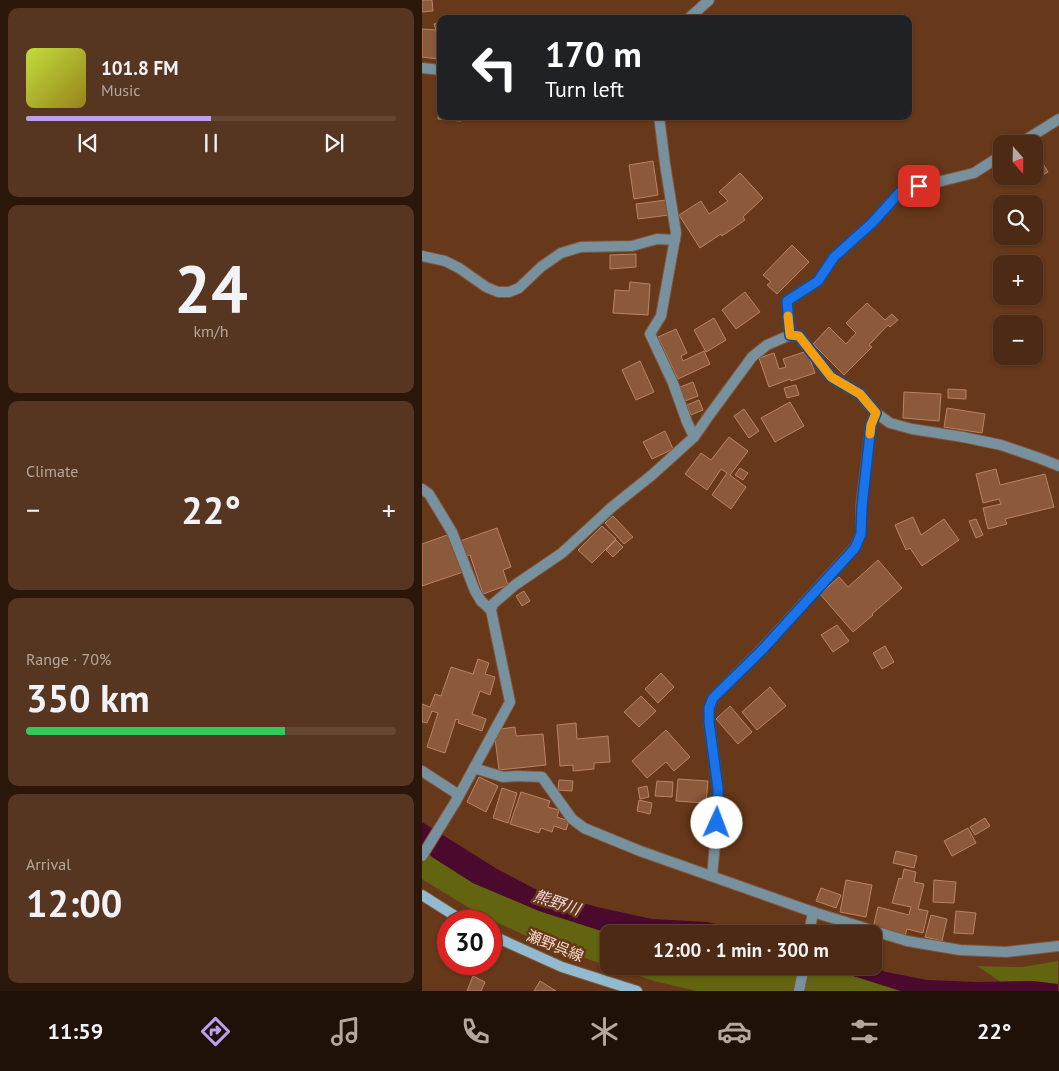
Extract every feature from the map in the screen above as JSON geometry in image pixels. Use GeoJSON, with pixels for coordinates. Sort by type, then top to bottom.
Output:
{"type":"FeatureCollection","features":[{"type":"Feature","properties":{"kind":"main road"},"geometry":{"type":"LineString","coordinates":[[422,895],[446,910]]}},
{"type":"Feature","properties":{"kind":"main road","name":"瀬野呉線"},"geometry":{"type":"LineString","coordinates":[[502,940],[562,967],[637,991]]}},
{"type":"Feature","properties":{"kind":"street"},"geometry":{"type":"LineString","coordinates":[[692,15],[709,0]]}},
{"type":"Feature","properties":{"kind":"street"},"geometry":{"type":"LineString","coordinates":[[422,68],[437,70]]}},
{"type":"Feature","properties":{"kind":"street"},"geometry":{"type":"LineString","coordinates":[[1033,135],[1058,119]]}},
{"type":"Feature","properties":{"kind":"street"},"geometry":{"type":"LineString","coordinates":[[660,120],[676,233],[660,316],[650,334],[673,383],[694,437]]}},
{"type":"Feature","properties":{"kind":"street"},"geometry":{"type":"LineString","coordinates":[[790,335],[787,301],[818,281],[834,257],[872,223],[901,191],[974,173],[993,161]]}},
{"type":"Feature","properties":{"kind":"street"},"geometry":{"type":"LineString","coordinates":[[422,256],[459,268],[486,287],[498,292],[509,292],[519,288],[541,267],[562,253],[581,247],[632,246],[657,239],[675,240]]}},
{"type":"Feature","properties":{"kind":"street"},"geometry":{"type":"LineString","coordinates":[[422,856],[457,798],[510,702],[491,610],[493,604],[515,585],[562,553],[612,506],[652,475],[694,437],[752,357],[767,345],[790,335],[799,336],[831,377],[860,394],[876,413],[890,423],[912,429],[1001,445],[1058,466]]}},
{"type":"Feature","properties":{"kind":"street"},"geometry":{"type":"LineString","coordinates":[[712,876],[718,789],[709,722],[709,708],[713,698],[762,650],[855,548],[861,534],[862,506],[871,425],[876,413]]}},
{"type":"Feature","properties":{"kind":"street"},"geometry":{"type":"LineString","coordinates":[[422,489],[429,494],[452,532],[475,591],[481,602],[491,610]]}},
{"type":"Feature","properties":{"kind":"street"},"geometry":{"type":"LineString","coordinates":[[474,768],[503,778],[517,776],[542,777],[572,819],[584,828],[640,851],[712,876],[812,915],[907,942],[960,950],[1006,952],[1058,946]]}},
{"type":"Feature","properties":{"kind":"street"},"geometry":{"type":"LineString","coordinates":[[422,772],[457,798]]}},
{"type":"Feature","properties":{"kind":"street"},"geometry":{"type":"LineString","coordinates":[[810,925],[812,915]]}},
{"type":"Feature","properties":{"kind":"street"},"geometry":{"type":"LineString","coordinates":[[799,991],[802,975]]}},
{"type":"Feature","properties":{"kind":"shaded area"},"geometry":{"type":"Polygon","coordinates":[[[422,844],[432,857],[473,883],[539,911],[600,930],[600,963],[546,945],[502,925],[502,910],[473,910],[422,879],[422,844]]]}},
{"type":"Feature","properties":{"kind":"shaded area"},"geometry":{"type":"Polygon","coordinates":[[[1058,961],[1058,984],[1032,981],[1001,982],[977,966],[1023,967],[1058,961]]]}},
{"type":"Feature","properties":{"kind":"shaded area"},"geometry":{"type":"Polygon","coordinates":[[[636,975],[850,975],[901,991],[696,991],[636,975]]]}},
{"type":"Feature","properties":{"kind":"water","name":"熊野川"},"geometry":{"type":"Polygon","coordinates":[[[422,822],[497,869],[537,890],[597,907],[652,919],[707,922],[720,925],[600,925],[600,930],[539,911],[473,883],[432,857],[422,844],[422,822]]]}},
{"type":"Feature","properties":{"kind":"water"},"geometry":{"type":"Polygon","coordinates":[[[882,970],[927,980],[977,982],[1032,981],[1058,984],[1058,991],[901,991],[850,975],[882,975],[882,970]]]}},
{"type":"Feature","properties":{"kind":"building"},"geometry":{"type":"Polygon","coordinates":[[[422,0],[432,0],[433,11],[422,12],[422,0]]]}},
{"type":"Feature","properties":{"kind":"building"},"geometry":{"type":"Polygon","coordinates":[[[437,23],[437,59],[422,57],[422,29],[436,30],[434,24],[437,23]]]}},
{"type":"Feature","properties":{"kind":"building"},"geometry":{"type":"Polygon","coordinates":[[[653,161],[658,195],[634,199],[629,165],[653,161]]]}},
{"type":"Feature","properties":{"kind":"building"},"geometry":{"type":"Polygon","coordinates":[[[1043,164],[1048,172],[1043,175],[1043,164]]]}},
{"type":"Feature","properties":{"kind":"building"},"geometry":{"type":"Polygon","coordinates":[[[740,173],[763,198],[743,217],[745,220],[700,248],[679,215],[701,201],[709,214],[728,201],[719,192],[740,173]]]}},
{"type":"Feature","properties":{"kind":"building"},"geometry":{"type":"Polygon","coordinates":[[[666,200],[669,215],[638,219],[636,204],[666,200]]]}},
{"type":"Feature","properties":{"kind":"building"},"geometry":{"type":"Polygon","coordinates":[[[792,245],[809,262],[777,294],[767,285],[771,282],[763,275],[792,245]]]}},
{"type":"Feature","properties":{"kind":"building"},"geometry":{"type":"Polygon","coordinates":[[[636,254],[636,267],[610,269],[610,255],[636,254]]]}},
{"type":"Feature","properties":{"kind":"building"},"geometry":{"type":"Polygon","coordinates":[[[630,282],[650,284],[648,315],[613,313],[615,290],[629,291],[630,282]]]}},
{"type":"Feature","properties":{"kind":"building"},"geometry":{"type":"Polygon","coordinates":[[[745,292],[760,312],[736,329],[722,310],[745,292]]]}},
{"type":"Feature","properties":{"kind":"building"},"geometry":{"type":"Polygon","coordinates":[[[867,303],[885,320],[892,314],[898,320],[890,327],[888,325],[869,345],[872,347],[844,375],[813,344],[829,327],[846,344],[856,333],[846,323],[867,303]]]}},
{"type":"Feature","properties":{"kind":"building"},"geometry":{"type":"Polygon","coordinates":[[[714,318],[726,340],[706,352],[694,330],[714,318]]]}},
{"type":"Feature","properties":{"kind":"building"},"geometry":{"type":"Polygon","coordinates":[[[676,329],[687,353],[681,356],[683,361],[704,351],[710,364],[678,379],[658,337],[676,329]]]}},
{"type":"Feature","properties":{"kind":"building"},"geometry":{"type":"Polygon","coordinates":[[[807,351],[815,373],[791,381],[790,379],[769,387],[759,358],[774,353],[779,369],[786,367],[783,359],[807,351]]]}},
{"type":"Feature","properties":{"kind":"building"},"geometry":{"type":"Polygon","coordinates":[[[640,361],[654,392],[636,400],[622,370],[640,361]]]}},
{"type":"Feature","properties":{"kind":"building"},"geometry":{"type":"Polygon","coordinates":[[[693,382],[698,396],[685,401],[680,387],[693,382]]]}},
{"type":"Feature","properties":{"kind":"building"},"geometry":{"type":"Polygon","coordinates":[[[796,385],[799,395],[787,398],[784,388],[796,385]]]}},
{"type":"Feature","properties":{"kind":"building"},"geometry":{"type":"Polygon","coordinates":[[[948,389],[966,390],[966,399],[948,398],[948,389]]]}},
{"type":"Feature","properties":{"kind":"building"},"geometry":{"type":"Polygon","coordinates":[[[904,392],[941,394],[939,421],[903,418],[904,392]]]}},
{"type":"Feature","properties":{"kind":"building"},"geometry":{"type":"Polygon","coordinates":[[[699,400],[703,410],[691,415],[687,405],[699,400]]]}},
{"type":"Feature","properties":{"kind":"building"},"geometry":{"type":"Polygon","coordinates":[[[790,402],[804,426],[775,442],[761,418],[790,402]]]}},
{"type":"Feature","properties":{"kind":"building"},"geometry":{"type":"Polygon","coordinates":[[[947,408],[985,414],[982,433],[944,427],[947,408]]]}},
{"type":"Feature","properties":{"kind":"building"},"geometry":{"type":"Polygon","coordinates":[[[744,409],[759,431],[749,438],[734,416],[744,409]]]}},
{"type":"Feature","properties":{"kind":"building"},"geometry":{"type":"Polygon","coordinates":[[[665,431],[673,449],[652,459],[643,442],[665,431]]]}},
{"type":"Feature","properties":{"kind":"building"},"geometry":{"type":"Polygon","coordinates":[[[729,437],[748,451],[730,475],[746,487],[731,509],[712,495],[727,473],[721,469],[707,490],[685,474],[701,453],[711,460],[729,437]]]}},
{"type":"Feature","properties":{"kind":"building"},"geometry":{"type":"Polygon","coordinates":[[[740,468],[748,473],[743,480],[735,475],[740,468]]]}},
{"type":"Feature","properties":{"kind":"building"},"geometry":{"type":"Polygon","coordinates":[[[996,469],[1000,485],[1045,474],[1054,507],[1005,519],[1007,524],[988,529],[983,508],[1001,504],[999,499],[983,503],[976,474],[996,469]]]}},
{"type":"Feature","properties":{"kind":"building"},"geometry":{"type":"Polygon","coordinates":[[[613,516],[633,537],[624,544],[605,523],[613,516]]]}},
{"type":"Feature","properties":{"kind":"building"},"geometry":{"type":"Polygon","coordinates":[[[913,517],[921,535],[944,519],[959,540],[922,566],[910,548],[906,550],[895,525],[913,517]]]}},
{"type":"Feature","properties":{"kind":"building"},"geometry":{"type":"Polygon","coordinates":[[[976,519],[983,535],[976,538],[969,521],[976,519]]]}},
{"type":"Feature","properties":{"kind":"building"},"geometry":{"type":"Polygon","coordinates":[[[602,526],[616,539],[592,563],[578,550],[602,526]]]}},
{"type":"Feature","properties":{"kind":"building"},"geometry":{"type":"Polygon","coordinates":[[[497,528],[511,567],[503,570],[508,585],[483,594],[470,555],[465,556],[460,541],[497,528]]]}},
{"type":"Feature","properties":{"kind":"building"},"geometry":{"type":"Polygon","coordinates":[[[450,534],[463,572],[422,586],[422,544],[450,534]]]}},
{"type":"Feature","properties":{"kind":"building"},"geometry":{"type":"Polygon","coordinates":[[[616,540],[623,547],[613,557],[606,550],[616,540]]]}},
{"type":"Feature","properties":{"kind":"building"},"geometry":{"type":"Polygon","coordinates":[[[878,560],[902,588],[853,632],[820,594],[839,577],[848,587],[878,560]]]}},
{"type":"Feature","properties":{"kind":"building"},"geometry":{"type":"Polygon","coordinates":[[[524,591],[530,601],[522,606],[516,596],[524,591]]]}},
{"type":"Feature","properties":{"kind":"building"},"geometry":{"type":"Polygon","coordinates":[[[837,625],[849,641],[833,652],[821,635],[837,625]]]}},
{"type":"Feature","properties":{"kind":"building"},"geometry":{"type":"Polygon","coordinates":[[[885,646],[894,662],[882,669],[873,653],[885,646]]]}},
{"type":"Feature","properties":{"kind":"building"},"geometry":{"type":"Polygon","coordinates":[[[478,659],[489,663],[485,674],[495,677],[490,695],[480,691],[472,714],[486,719],[482,731],[458,723],[459,720],[456,719],[445,753],[427,747],[438,713],[432,711],[427,723],[422,722],[422,704],[430,707],[435,694],[441,696],[451,667],[473,674],[478,659]]]}},
{"type":"Feature","properties":{"kind":"building"},"geometry":{"type":"Polygon","coordinates":[[[661,673],[674,687],[658,703],[645,689],[661,673]]]}},
{"type":"Feature","properties":{"kind":"building"},"geometry":{"type":"Polygon","coordinates":[[[770,687],[786,706],[757,730],[742,712],[770,687]]]}},
{"type":"Feature","properties":{"kind":"building"},"geometry":{"type":"Polygon","coordinates":[[[641,696],[656,711],[639,727],[624,712],[641,696]]]}},
{"type":"Feature","properties":{"kind":"building"},"geometry":{"type":"Polygon","coordinates":[[[730,706],[752,732],[738,744],[716,719],[730,706]]]}},
{"type":"Feature","properties":{"kind":"building"},"geometry":{"type":"Polygon","coordinates":[[[576,723],[577,739],[608,736],[610,762],[594,763],[594,769],[573,771],[573,765],[560,766],[557,725],[576,723]]]}},
{"type":"Feature","properties":{"kind":"building"},"geometry":{"type":"Polygon","coordinates":[[[515,727],[516,736],[543,734],[546,765],[499,770],[495,738],[501,729],[515,727]]]}},
{"type":"Feature","properties":{"kind":"building"},"geometry":{"type":"Polygon","coordinates":[[[666,730],[690,757],[674,771],[666,762],[647,778],[632,761],[666,730]]]}},
{"type":"Feature","properties":{"kind":"building"},"geometry":{"type":"Polygon","coordinates":[[[479,777],[498,786],[486,812],[467,802],[479,777]]]}},
{"type":"Feature","properties":{"kind":"building"},"geometry":{"type":"Polygon","coordinates":[[[678,779],[708,781],[706,803],[676,801],[678,779]]]}},
{"type":"Feature","properties":{"kind":"building"},"geometry":{"type":"Polygon","coordinates":[[[559,780],[573,781],[572,791],[558,790],[559,780]]]}},
{"type":"Feature","properties":{"kind":"building"},"geometry":{"type":"Polygon","coordinates":[[[657,781],[673,782],[672,797],[655,796],[657,781]]]}},
{"type":"Feature","properties":{"kind":"building"},"geometry":{"type":"Polygon","coordinates":[[[647,786],[649,797],[640,799],[638,788],[647,786]]]}},
{"type":"Feature","properties":{"kind":"building"},"geometry":{"type":"Polygon","coordinates":[[[502,788],[517,793],[508,823],[493,818],[502,788]]]}},
{"type":"Feature","properties":{"kind":"building"},"geometry":{"type":"Polygon","coordinates":[[[521,792],[550,801],[548,807],[559,810],[557,817],[569,821],[566,830],[554,826],[552,832],[541,828],[539,833],[510,824],[521,792]]]}},
{"type":"Feature","properties":{"kind":"building"},"geometry":{"type":"Polygon","coordinates":[[[639,800],[652,803],[650,814],[637,811],[639,800]]]}},
{"type":"Feature","properties":{"kind":"building"},"geometry":{"type":"Polygon","coordinates":[[[985,818],[990,826],[975,835],[970,827],[985,818]]]}},
{"type":"Feature","properties":{"kind":"building"},"geometry":{"type":"Polygon","coordinates":[[[968,828],[976,843],[952,856],[944,841],[968,828]]]}},
{"type":"Feature","properties":{"kind":"building"},"geometry":{"type":"Polygon","coordinates":[[[896,851],[917,856],[914,868],[893,863],[896,851]]]}},
{"type":"Feature","properties":{"kind":"building"},"geometry":{"type":"Polygon","coordinates":[[[904,869],[916,872],[914,882],[924,884],[918,909],[928,911],[923,933],[907,929],[905,936],[882,930],[882,925],[874,925],[878,907],[909,915],[911,907],[892,903],[899,878],[902,879],[904,869]]]}},
{"type":"Feature","properties":{"kind":"building"},"geometry":{"type":"Polygon","coordinates":[[[846,880],[872,885],[866,917],[840,912],[846,880]]]}},
{"type":"Feature","properties":{"kind":"building"},"geometry":{"type":"Polygon","coordinates":[[[934,880],[956,882],[954,903],[933,902],[934,880]]]}},
{"type":"Feature","properties":{"kind":"building"},"geometry":{"type":"Polygon","coordinates":[[[821,888],[841,895],[836,908],[816,901],[821,888]]]}},
{"type":"Feature","properties":{"kind":"building"},"geometry":{"type":"Polygon","coordinates":[[[956,911],[976,913],[973,934],[954,933],[956,911]]]}},
{"type":"Feature","properties":{"kind":"building"},"geometry":{"type":"Polygon","coordinates":[[[931,915],[947,919],[942,941],[925,937],[931,915]]]}},
{"type":"Feature","properties":{"kind":"building"},"geometry":{"type":"Polygon","coordinates":[[[473,976],[485,982],[481,991],[467,991],[473,976]]]}},
{"type":"Feature","properties":{"kind":"building"},"geometry":{"type":"Polygon","coordinates":[[[540,981],[556,991],[534,991],[540,981]]]}},
{"type":"Feature","properties":{"kind":"slow traffic"},"geometry":{"type":"LineString","coordinates":[[788,316],[790,335],[799,336],[831,377],[860,394],[876,413],[871,425],[870,434]]}},
{"type":"Feature","properties":{"kind":"route"},"geometry":{"type":"LineString","coordinates":[[717,823],[718,789],[709,722],[709,708],[713,698],[762,650],[855,548],[861,534],[862,506],[871,425],[876,413],[860,394],[831,377],[799,336],[790,335],[787,301],[818,281],[834,257],[872,223],[901,191],[919,186]]}}]}
